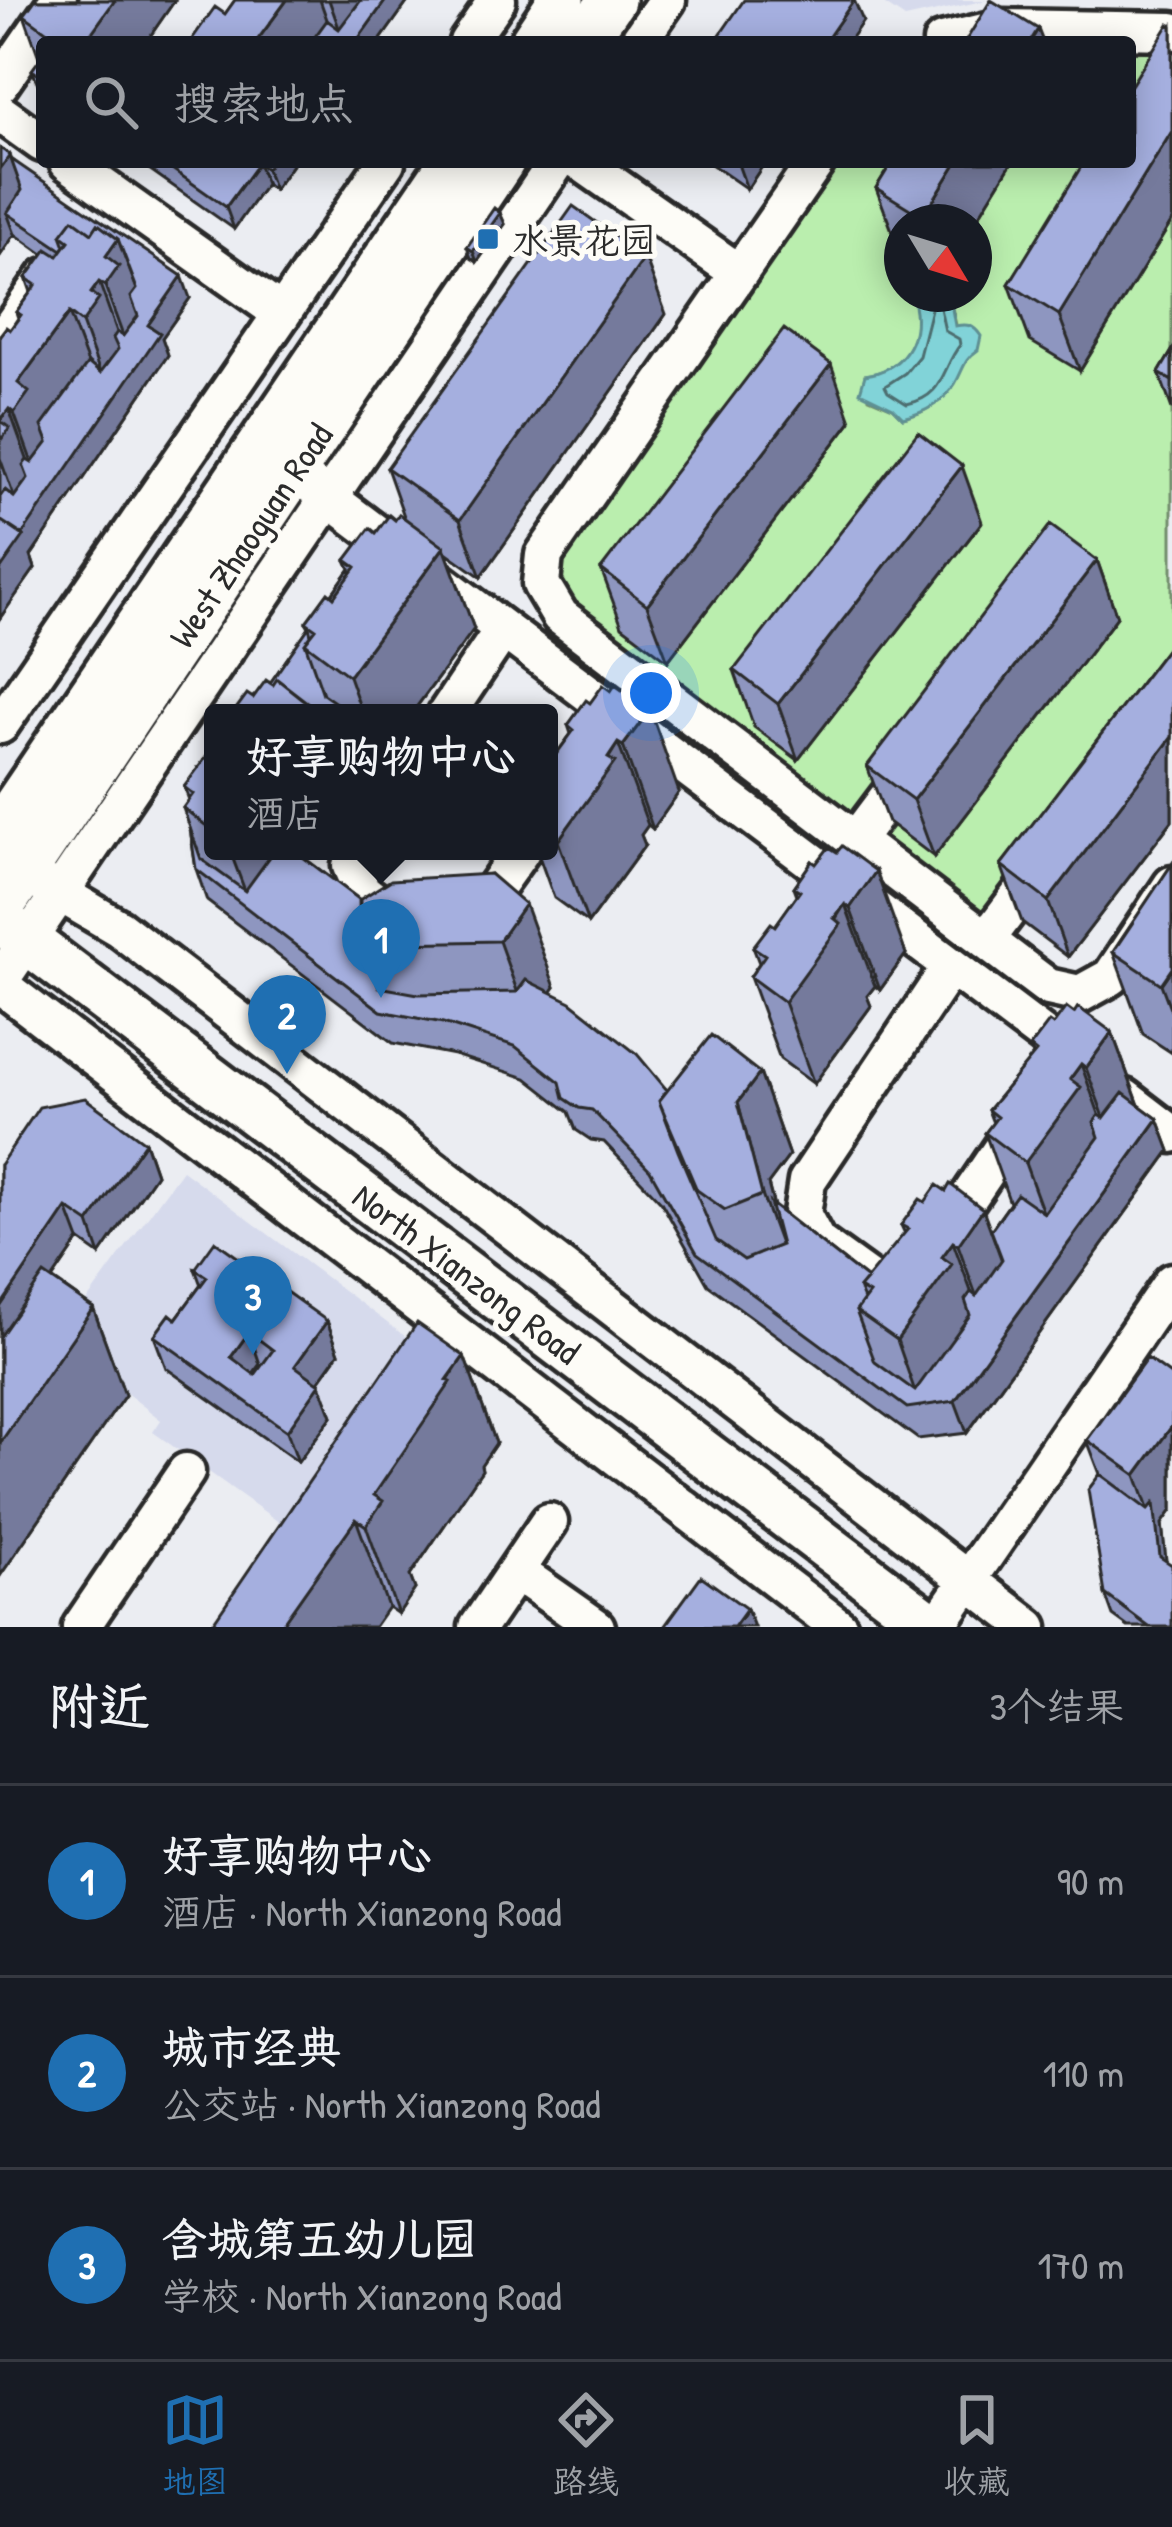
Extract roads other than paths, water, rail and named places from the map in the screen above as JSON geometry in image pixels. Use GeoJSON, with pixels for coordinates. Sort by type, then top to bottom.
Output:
{"type":"FeatureCollection","features":[{"type":"Feature","properties":{"kind":"main road"},"geometry":{"type":"LineString","coordinates":[[537,36],[561,0]]}},
{"type":"Feature","properties":{"kind":"main road"},"geometry":{"type":"LineString","coordinates":[[588,36],[613,0]]}},
{"type":"Feature","properties":{"kind":"main road","name":"West Zhaoguan Road"},"geometry":{"type":"LineString","coordinates":[[0,830],[448,168]]}},
{"type":"Feature","properties":{"kind":"main road","name":"West Zhaoguan Road"},"geometry":{"type":"LineString","coordinates":[[18,899],[311,484],[497,168]]}},
{"type":"Feature","properties":{"kind":"main road","name":"North Xianzong Road"},"geometry":{"type":"LineString","coordinates":[[18,899],[935,1627]]}},
{"type":"Feature","properties":{"kind":"street"},"geometry":{"type":"LineString","coordinates":[[0,84],[58,0]]}},
{"type":"Feature","properties":{"kind":"street"},"geometry":{"type":"LineString","coordinates":[[472,36],[496,0]]}},
{"type":"Feature","properties":{"kind":"street"},"geometry":{"type":"LineString","coordinates":[[642,36],[667,0]]}},
{"type":"Feature","properties":{"kind":"street"},"geometry":{"type":"LineString","coordinates":[[967,36],[1001,28],[1172,31]]}},
{"type":"Feature","properties":{"kind":"street"},"geometry":{"type":"LineString","coordinates":[[0,113],[36,139]]}},
{"type":"Feature","properties":{"kind":"street"},"geometry":{"type":"LineString","coordinates":[[76,168],[281,314]]}},
{"type":"Feature","properties":{"kind":"street"},"geometry":{"type":"LineString","coordinates":[[0,725],[382,168]]}},
{"type":"Feature","properties":{"kind":"street"},"geometry":{"type":"LineString","coordinates":[[551,168],[311,484],[502,631],[610,726],[951,966],[1172,1134]]}},
{"type":"Feature","properties":{"kind":"street"},"geometry":{"type":"LineString","coordinates":[[590,168],[739,273]]}},
{"type":"Feature","properties":{"kind":"street"},"geometry":{"type":"LineString","coordinates":[[812,168],[544,555],[541,584],[560,616],[1048,987],[1080,994],[1112,977],[1172,885]]}},
{"type":"Feature","properties":{"kind":"street"},"geometry":{"type":"LineString","coordinates":[[0,343],[46,277],[78,299]]}},
{"type":"Feature","properties":{"kind":"street"},"geometry":{"type":"LineString","coordinates":[[453,704],[502,631]]}},
{"type":"Feature","properties":{"kind":"street"},"geometry":{"type":"LineString","coordinates":[[855,841],[926,748]]}},
{"type":"Feature","properties":{"kind":"street"},"geometry":{"type":"LineString","coordinates":[[986,940],[1072,826]]}},
{"type":"Feature","properties":{"kind":"street"},"geometry":{"type":"LineString","coordinates":[[353,860],[362,891],[415,932],[445,935],[470,923],[515,860]]}},
{"type":"Feature","properties":{"kind":"street"},"geometry":{"type":"LineString","coordinates":[[839,1627],[0,983],[18,899],[118,928],[1029,1627]]}},
{"type":"Feature","properties":{"kind":"street"},"geometry":{"type":"LineString","coordinates":[[951,966],[807,1181],[802,1214],[817,1242],[871,1281],[893,1285],[917,1274],[1067,1052]]}},
{"type":"Feature","properties":{"kind":"street"},"geometry":{"type":"LineString","coordinates":[[935,1627],[1172,1282]]}},
{"type":"Feature","properties":{"kind":"street"},"geometry":{"type":"LineString","coordinates":[[81,1627],[186,1472]]}},
{"type":"Feature","properties":{"kind":"street"},"geometry":{"type":"LineString","coordinates":[[478,1627],[549,1522]]}},
{"type":"Feature","properties":{"kind":"street"},"geometry":{"type":"LineString","coordinates":[[516,1570],[596,1627]]}},
{"type":"Feature","properties":{"kind":"water"},"geometry":{"type":"Polygon","coordinates":[[[915,312],[953,312],[955,326],[969,326],[981,336],[978,350],[945,397],[903,418],[860,392],[865,375],[889,367],[906,352],[915,312]]]}},
{"type":"Feature","properties":{"kind":"place","name":"水景花园"},"geometry":{"type":"Point","coordinates":[488,239]}},
{"type":"Feature","properties":{"kind":"place","name":"好享购物中心"},"geometry":{"type":"Point","coordinates":[381,998]}},
{"type":"Feature","properties":{"kind":"place","name":"城市经典"},"geometry":{"type":"Point","coordinates":[287,1074]}},
{"type":"Feature","properties":{"kind":"place","name":"含城第五幼儿园"},"geometry":{"type":"Point","coordinates":[253,1355]}}]}
